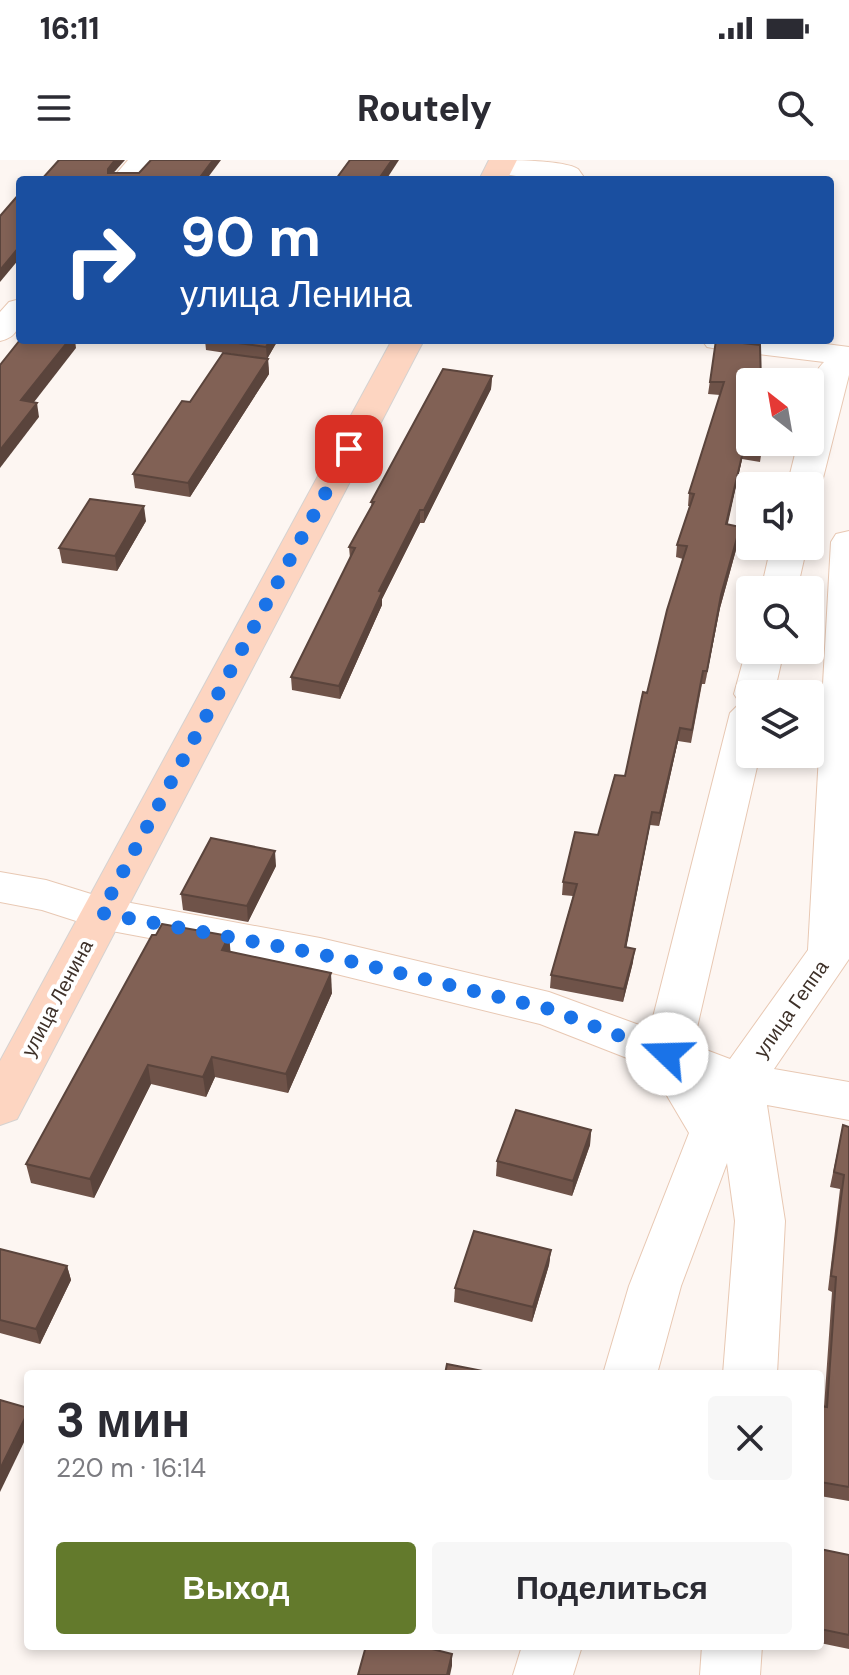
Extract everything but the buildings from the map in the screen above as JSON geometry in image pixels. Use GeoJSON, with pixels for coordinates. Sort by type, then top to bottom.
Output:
{"type":"FeatureCollection","features":[{"type":"Feature","properties":{"kind":"main road","name":"улица Ленина"},"geometry":{"type":"LineString","coordinates":[[0,1106],[406,344]]}},
{"type":"Feature","properties":{"kind":"street"},"geometry":{"type":"LineString","coordinates":[[129,176],[143,160]]}},
{"type":"Feature","properties":{"kind":"street"},"geometry":{"type":"LineString","coordinates":[[499,168],[569,176]]}},
{"type":"Feature","properties":{"kind":"street"},"geometry":{"type":"LineString","coordinates":[[0,332],[16,313]]}},
{"type":"Feature","properties":{"kind":"street"},"geometry":{"type":"LineString","coordinates":[[751,344],[849,356]]}},
{"type":"Feature","properties":{"kind":"street"},"geometry":{"type":"LineString","coordinates":[[808,472],[833,370],[849,365]]}},
{"type":"Feature","properties":{"kind":"street","name":"улица Геппа"},"geometry":{"type":"LineString","coordinates":[[740,1082],[830,953],[848,548]]}},
{"type":"Feature","properties":{"kind":"street"},"geometry":{"type":"LineString","coordinates":[[631,1370],[655,1286],[714,1132],[667,1054],[737,768]]}},
{"type":"Feature","properties":{"kind":"street"},"geometry":{"type":"LineString","coordinates":[[0,887],[46,895],[101,913],[320,954],[549,1009],[740,1082],[849,1101]]}},
{"type":"Feature","properties":{"kind":"street"},"geometry":{"type":"LineString","coordinates":[[740,1082],[760,1221],[750,1370]]}},
{"type":"Feature","properties":{"kind":"street"},"geometry":{"type":"LineString","coordinates":[[543,1675],[551,1650]]}},
{"type":"Feature","properties":{"kind":"street"},"geometry":{"type":"LineString","coordinates":[[730,1675],[732,1650]]}},
{"type":"Feature","properties":{"kind":"route"},"geometry":{"type":"LineString","coordinates":[[349,449],[101,913],[320,954],[549,1009],[667,1054]]}}]}
